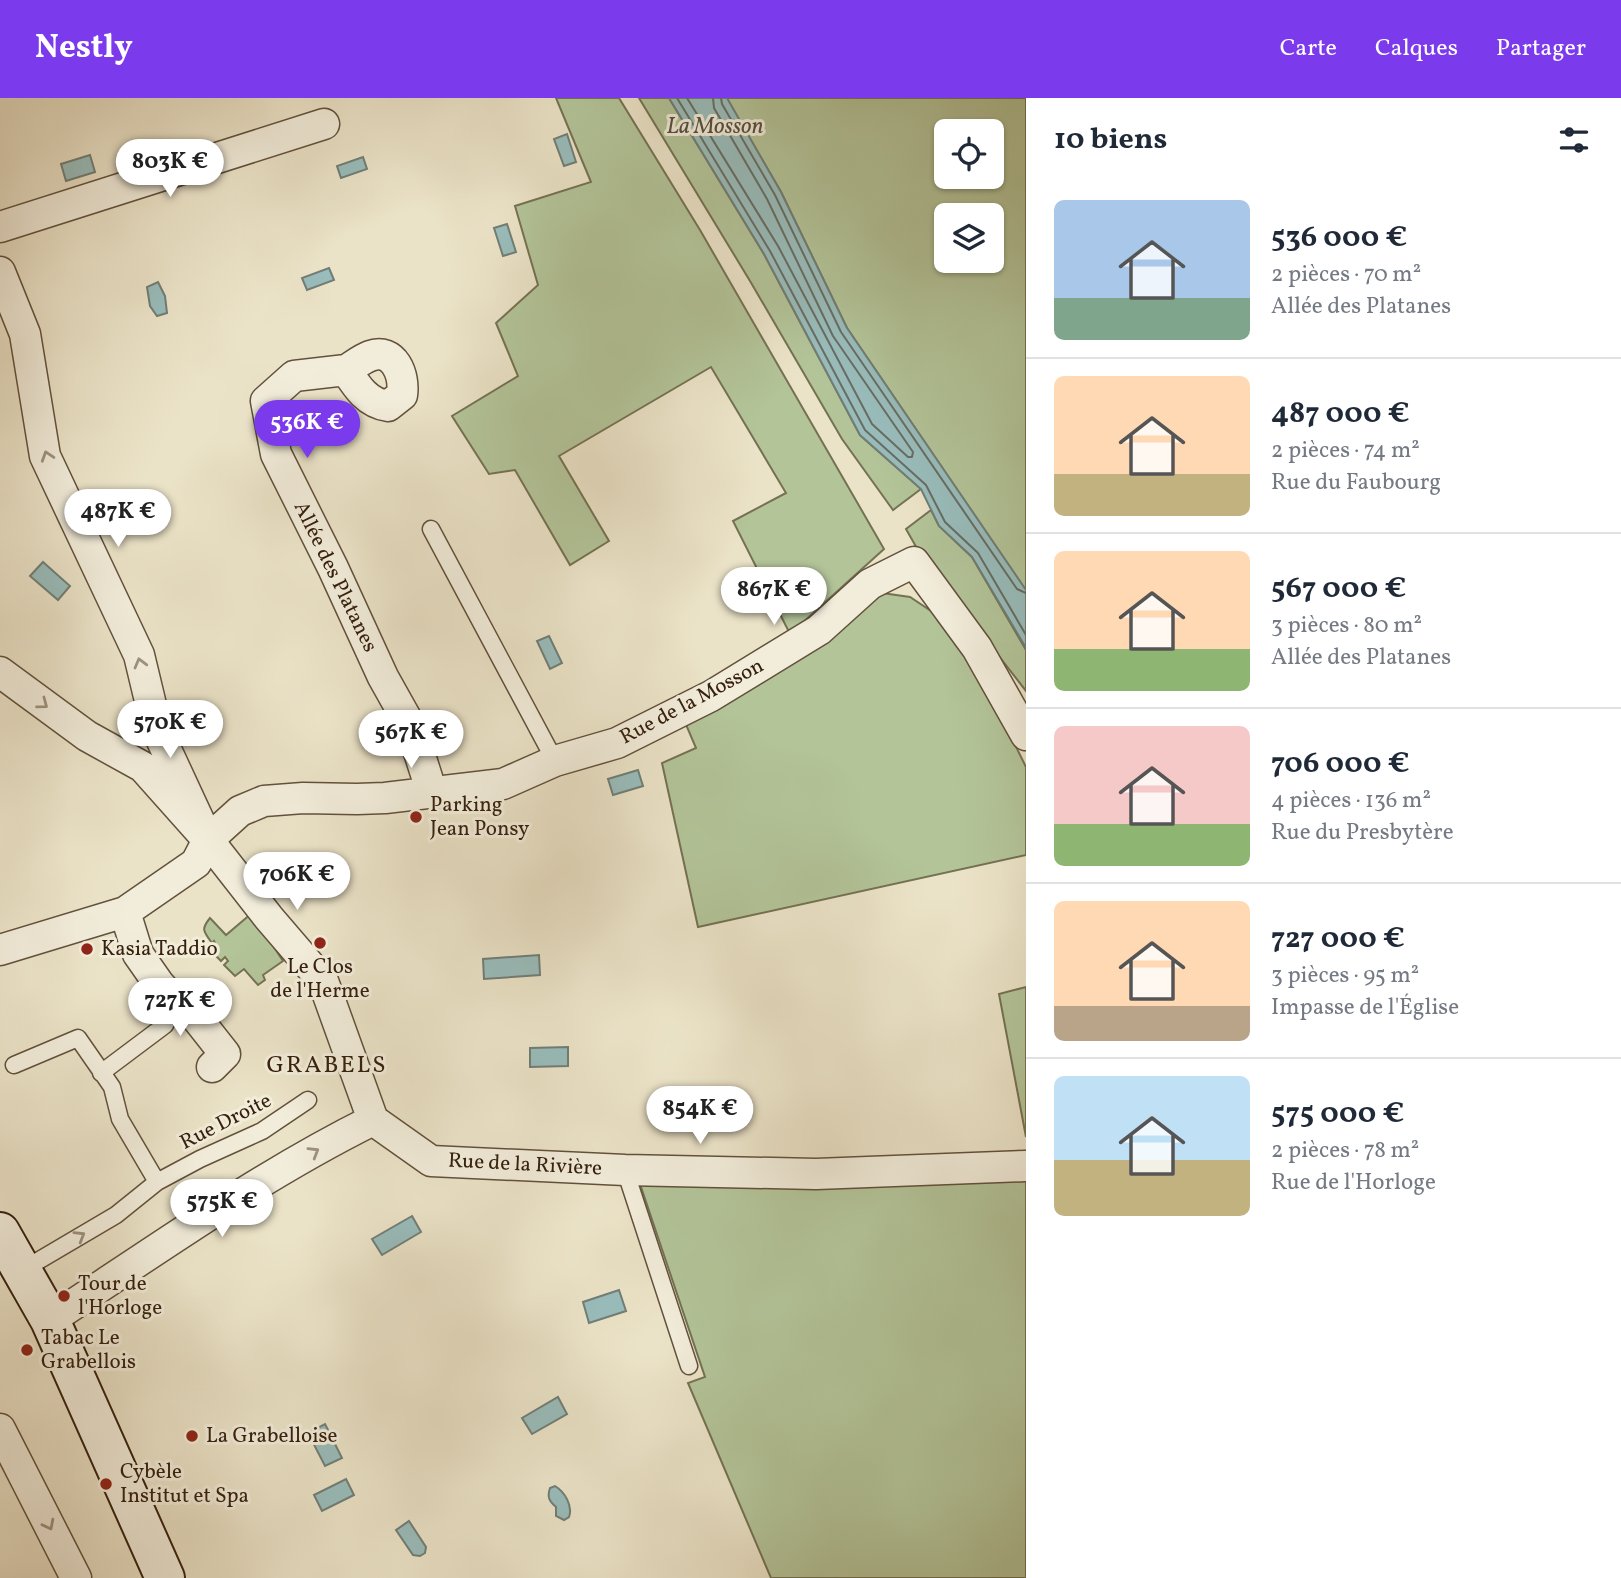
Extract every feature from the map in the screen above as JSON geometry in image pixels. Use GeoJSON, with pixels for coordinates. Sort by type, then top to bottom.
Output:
{"type":"FeatureCollection","features":[{"type":"Feature","properties":{"kind":"street"},"geometry":{"type":"LineString","coordinates":[[0,227],[324,124]]}},
{"type":"Feature","properties":{"kind":"street"},"geometry":{"type":"LineString","coordinates":[[0,272],[25,334],[45,456],[139,654],[157,730],[208,840]]}},
{"type":"Feature","properties":{"kind":"street","name":"Allée des Platanes"},"geometry":{"type":"LineString","coordinates":[[346,370],[294,376],[267,401],[276,454],[383,677],[411,727],[432,793]]}},
{"type":"Feature","properties":{"kind":"street","name":"Rue de la Mosson"},"geometry":{"type":"LineString","coordinates":[[0,950],[125,912],[196,863],[208,840],[240,811],[264,801],[303,798],[357,799],[503,784],[555,761],[617,743],[711,696],[818,630],[870,584],[914,562],[977,648],[1026,735]]}},
{"type":"Feature","properties":{"kind":"street"},"geometry":{"type":"LineString","coordinates":[[0,671],[87,736],[143,767],[208,840],[323,981],[373,1120],[337,1138],[244,1195],[50,1320]]}},
{"type":"Feature","properties":{"kind":"street"},"geometry":{"type":"LineString","coordinates":[[125,912],[138,954],[159,984],[176,1003],[188,1007],[226,1054],[212,1067]]}},
{"type":"Feature","properties":{"kind":"street","name":"Rue de la Rivière"},"geometry":{"type":"LineString","coordinates":[[373,1120],[432,1161],[625,1170],[816,1174],[1026,1166]]}},
{"type":"Feature","properties":{"kind":"street"},"geometry":{"type":"LineString","coordinates":[[0,1232],[50,1320],[165,1578]]}},
{"type":"Feature","properties":{"kind":"street"},"geometry":{"type":"LineString","coordinates":[[0,1429],[12,1479],[76,1578]]}},
{"type":"Feature","properties":{"kind":"lane"},"geometry":{"type":"LineString","coordinates":[[431,528],[555,761]]}},
{"type":"Feature","properties":{"kind":"lane"},"geometry":{"type":"LineString","coordinates":[[101,1073],[165,1024],[176,1003]]}},
{"type":"Feature","properties":{"kind":"lane"},"geometry":{"type":"LineString","coordinates":[[14,1065],[78,1038],[112,1087],[120,1119],[157,1182]]}},
{"type":"Feature","properties":{"kind":"lane","name":"Rue Droite"},"geometry":{"type":"LineString","coordinates":[[21,1271],[116,1215],[157,1182],[200,1158],[262,1131],[308,1100]]}},
{"type":"Feature","properties":{"kind":"lane"},"geometry":{"type":"LineString","coordinates":[[625,1170],[689,1366]]}},
{"type":"Feature","properties":{"kind":"green space"},"geometry":{"type":"Polygon","coordinates":[[[556,98],[619,98],[700,230],[884,549],[790,634],[733,521],[786,493],[711,367],[559,456],[609,541],[570,565],[515,470],[489,474],[452,416],[518,376],[496,323],[538,285],[515,206],[591,182],[556,98]]]}},
{"type":"Feature","properties":{"kind":"green space"},"geometry":{"type":"Polygon","coordinates":[[[639,98],[669,98],[764,254],[860,435],[921,489],[893,510],[842,439],[639,98]]]}},
{"type":"Feature","properties":{"kind":"green space"},"geometry":{"type":"Polygon","coordinates":[[[726,98],[1026,98],[1026,591],[847,328],[781,192],[726,98]]]}},
{"type":"Feature","properties":{"kind":"green space"},"geometry":{"type":"Polygon","coordinates":[[[931,510],[939,526],[972,557],[1026,650],[1026,691],[923,559],[906,529],[931,510]]]}},
{"type":"Feature","properties":{"kind":"green space"},"geometry":{"type":"Polygon","coordinates":[[[882,593],[910,597],[937,615],[964,641],[1026,767],[1026,855],[698,927],[662,763],[696,748],[684,720],[882,593]]]}},
{"type":"Feature","properties":{"kind":"green space"},"geometry":{"type":"Polygon","coordinates":[[[252,913],[283,961],[263,975],[265,980],[258,985],[244,969],[235,976],[224,965],[228,961],[225,957],[221,961],[209,949],[215,943],[212,943],[204,930],[210,918],[226,935],[252,913]]]}},
{"type":"Feature","properties":{"kind":"green space"},"geometry":{"type":"Polygon","coordinates":[[[1026,987],[1026,1137],[999,994],[1026,987]]]}},
{"type":"Feature","properties":{"kind":"green space"},"geometry":{"type":"Polygon","coordinates":[[[1026,1173],[1026,1578],[771,1578],[688,1383],[705,1377],[639,1181],[1026,1173]]]}},
{"type":"Feature","properties":{"kind":"water","name":"La Mosson"},"geometry":{"type":"Polygon","coordinates":[[[669,98],[727,98],[781,192],[847,328],[1026,590],[1026,648],[972,557],[939,526],[921,489],[860,435],[764,254],[669,98]]]}},
{"type":"Feature","properties":{"kind":"water"},"geometry":{"type":"Polygon","coordinates":[[[567,134],[576,162],[564,166],[554,139],[567,134]]]}},
{"type":"Feature","properties":{"kind":"water"},"geometry":{"type":"Polygon","coordinates":[[[90,155],[95,172],[66,181],[61,164],[90,155]]]}},
{"type":"Feature","properties":{"kind":"water"},"geometry":{"type":"Polygon","coordinates":[[[363,157],[367,169],[341,178],[337,166],[363,157]]]}},
{"type":"Feature","properties":{"kind":"water"},"geometry":{"type":"Polygon","coordinates":[[[507,224],[516,252],[503,256],[494,228],[507,224]]]}},
{"type":"Feature","properties":{"kind":"water"},"geometry":{"type":"Polygon","coordinates":[[[329,268],[334,280],[307,290],[302,278],[329,268]]]}},
{"type":"Feature","properties":{"kind":"water"},"geometry":{"type":"Polygon","coordinates":[[[158,282],[165,296],[167,313],[157,316],[150,306],[147,287],[158,282]]]}},
{"type":"Feature","properties":{"kind":"water"},"geometry":{"type":"Polygon","coordinates":[[[43,562],[70,586],[58,600],[30,576],[43,562]]]}},
{"type":"Feature","properties":{"kind":"water"},"geometry":{"type":"Polygon","coordinates":[[[549,636],[562,663],[550,669],[537,641],[549,636]]]}},
{"type":"Feature","properties":{"kind":"water"},"geometry":{"type":"Polygon","coordinates":[[[638,770],[643,786],[613,795],[608,779],[638,770]]]}},
{"type":"Feature","properties":{"kind":"water"},"geometry":{"type":"Polygon","coordinates":[[[539,955],[540,975],[484,979],[483,959],[539,955]]]}},
{"type":"Feature","properties":{"kind":"water"},"geometry":{"type":"Polygon","coordinates":[[[568,1047],[568,1066],[530,1067],[530,1048],[568,1047]]]}},
{"type":"Feature","properties":{"kind":"water"},"geometry":{"type":"Polygon","coordinates":[[[412,1216],[421,1232],[382,1255],[372,1239],[412,1216]]]}},
{"type":"Feature","properties":{"kind":"water"},"geometry":{"type":"Polygon","coordinates":[[[619,1290],[626,1311],[589,1323],[583,1302],[619,1290]]]}},
{"type":"Feature","properties":{"kind":"water"},"geometry":{"type":"Polygon","coordinates":[[[558,1397],[567,1414],[532,1434],[522,1418],[558,1397]]]}},
{"type":"Feature","properties":{"kind":"water"},"geometry":{"type":"Polygon","coordinates":[[[325,1424],[342,1458],[325,1466],[308,1433],[325,1424]]]}},
{"type":"Feature","properties":{"kind":"water"},"geometry":{"type":"Polygon","coordinates":[[[346,1479],[354,1495],[322,1511],[314,1495],[346,1479]]]}},
{"type":"Feature","properties":{"kind":"water"},"geometry":{"type":"Polygon","coordinates":[[[555,1486],[569,1504],[569,1517],[564,1520],[556,1516],[556,1507],[549,1499],[550,1488],[555,1486]]]}},
{"type":"Feature","properties":{"kind":"water"},"geometry":{"type":"Polygon","coordinates":[[[409,1521],[426,1547],[425,1553],[420,1556],[413,1555],[396,1530],[409,1521]]]}},
{"type":"Feature","properties":{"kind":"place","name":"Parking Jean Ponsy"},"geometry":{"type":"Point","coordinates":[416,817]}},
{"type":"Feature","properties":{"kind":"place","name":"Le Clos de l'Herme"},"geometry":{"type":"Point","coordinates":[320,943]}},
{"type":"Feature","properties":{"kind":"place","name":"Kasia Taddio"},"geometry":{"type":"Point","coordinates":[87,949]}},
{"type":"Feature","properties":{"kind":"place","name":"Tour de l'Horloge"},"geometry":{"type":"Point","coordinates":[64,1296]}},
{"type":"Feature","properties":{"kind":"place","name":"Tabac Le Grabellois"},"geometry":{"type":"Point","coordinates":[27,1350]}},
{"type":"Feature","properties":{"kind":"place","name":"La Grabelloise"},"geometry":{"type":"Point","coordinates":[192,1436]}},
{"type":"Feature","properties":{"kind":"place","name":"Cybèle Institut et Spa"},"geometry":{"type":"Point","coordinates":[106,1484]}},
{"type":"Feature","properties":{"kind":"district","name":"GRABELS"},"geometry":{"type":"Point","coordinates":[327,1066]}}]}
